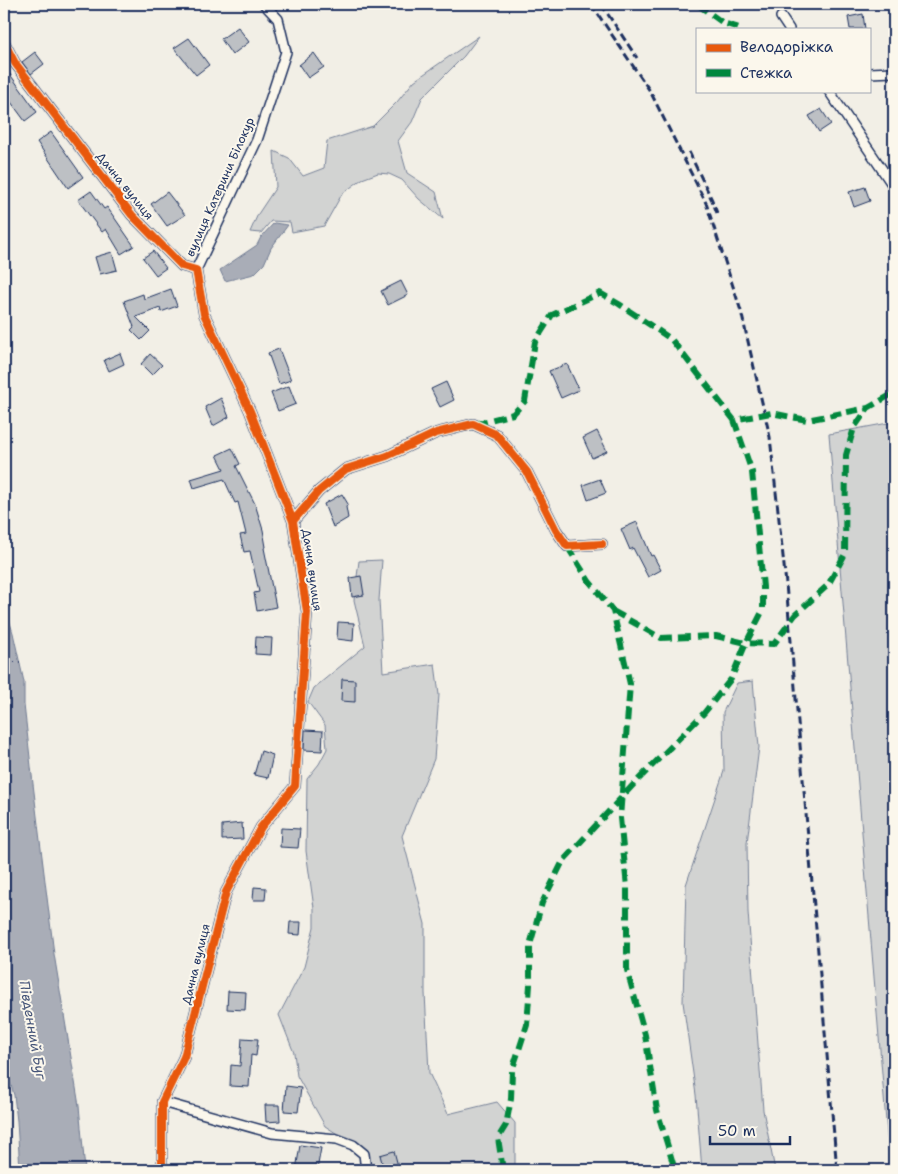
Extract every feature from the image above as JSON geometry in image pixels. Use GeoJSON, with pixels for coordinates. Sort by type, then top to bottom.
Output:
{"type":"FeatureCollection","features":[{"type":"Feature","properties":{"kind":"street","name":"вулиця Катерини Білокур"},"geometry":{"type":"LineString","coordinates":[[196,270],[257,140],[286,52],[278,19],[264,4]]}},
{"type":"Feature","properties":{"kind":"street"},"geometry":{"type":"LineString","coordinates":[[781,17],[788,28]]}},
{"type":"Feature","properties":{"kind":"street","name":"Дачна вулиця"},"geometry":{"type":"LineString","coordinates":[[4,42],[16,63],[132,215],[182,266],[196,270],[204,314],[250,411],[294,522],[307,612],[296,786],[261,827],[226,892],[184,1057],[162,1102]]}},
{"type":"Feature","properties":{"kind":"street"},"geometry":{"type":"LineString","coordinates":[[870,73],[894,72]]}},
{"type":"Feature","properties":{"kind":"street"},"geometry":{"type":"LineString","coordinates":[[830,92],[894,187]]}},
{"type":"Feature","properties":{"kind":"street"},"geometry":{"type":"LineString","coordinates":[[294,522],[319,491],[346,469],[388,456],[436,433],[473,424],[497,436],[527,472],[556,530],[567,546],[602,544]]}},
{"type":"Feature","properties":{"kind":"street"},"geometry":{"type":"LineString","coordinates":[[162,1170],[162,1102],[272,1133],[337,1139],[353,1145],[364,1154],[366,1170]]}},
{"type":"Feature","properties":{"kind":"path"},"geometry":{"type":"LineString","coordinates":[[14,662],[20,662]]}},
{"type":"Feature","properties":{"kind":"shaded area"},"geometry":{"type":"Polygon","coordinates":[[[479,36],[464,56],[422,98],[412,122],[398,141],[407,173],[436,192],[443,219],[419,199],[402,180],[389,174],[378,173],[362,179],[342,194],[324,226],[292,232],[290,222],[271,221],[261,233],[250,232],[258,214],[276,187],[274,151],[289,158],[303,176],[324,168],[327,141],[373,126],[397,102],[414,81],[479,36]]]}},
{"type":"Feature","properties":{"kind":"shaded area"},"geometry":{"type":"Polygon","coordinates":[[[894,422],[894,1170],[890,1170],[829,434],[894,422]]]}},
{"type":"Feature","properties":{"kind":"shaded area"},"geometry":{"type":"Polygon","coordinates":[[[382,560],[379,600],[383,672],[435,664],[439,695],[434,759],[402,836],[425,924],[425,993],[429,1073],[448,1114],[497,1102],[515,1123],[515,1170],[365,1170],[353,1144],[325,1126],[297,1076],[294,1053],[279,1015],[304,967],[314,927],[314,908],[306,851],[307,779],[319,764],[327,749],[325,725],[308,702],[314,688],[365,646],[354,600],[359,561],[382,560]]]}},
{"type":"Feature","properties":{"kind":"shaded area"},"geometry":{"type":"Polygon","coordinates":[[[753,681],[759,747],[747,843],[748,912],[763,1110],[775,1170],[702,1170],[696,1095],[683,1002],[686,885],[724,771],[723,712],[737,683],[753,681]]]}},
{"type":"Feature","properties":{"kind":"water"},"geometry":{"type":"Polygon","coordinates":[[[274,223],[288,225],[271,248],[264,264],[254,274],[225,281],[220,270],[257,245],[261,237],[274,223]]]}},
{"type":"Feature","properties":{"kind":"water","name":"Південний Буг"},"geometry":{"type":"Polygon","coordinates":[[[4,602],[24,682],[24,705],[54,954],[79,1106],[85,1170],[20,1170],[14,1095],[4,1062],[4,602]]]}},
{"type":"Feature","properties":{"kind":"building"},"geometry":{"type":"Polygon","coordinates":[[[863,14],[865,28],[850,28],[848,17],[863,14]]]}},
{"type":"Feature","properties":{"kind":"building"},"geometry":{"type":"Polygon","coordinates":[[[238,27],[249,42],[232,55],[221,39],[238,27]]]}},
{"type":"Feature","properties":{"kind":"building"},"geometry":{"type":"Polygon","coordinates":[[[189,38],[209,65],[196,75],[174,48],[189,38]]]}},
{"type":"Feature","properties":{"kind":"building"},"geometry":{"type":"Polygon","coordinates":[[[35,52],[44,64],[31,74],[22,62],[35,52]]]}},
{"type":"Feature","properties":{"kind":"building"},"geometry":{"type":"Polygon","coordinates":[[[314,53],[324,67],[308,78],[299,65],[314,53]]]}},
{"type":"Feature","properties":{"kind":"building"},"geometry":{"type":"Polygon","coordinates":[[[4,66],[37,112],[25,121],[8,98],[4,101],[4,66]]]}},
{"type":"Feature","properties":{"kind":"building"},"geometry":{"type":"Polygon","coordinates":[[[821,109],[831,124],[819,132],[809,116],[821,109]]]}},
{"type":"Feature","properties":{"kind":"building"},"geometry":{"type":"Polygon","coordinates":[[[51,132],[83,177],[68,188],[37,142],[51,132]]]}},
{"type":"Feature","properties":{"kind":"building"},"geometry":{"type":"Polygon","coordinates":[[[865,187],[870,201],[854,207],[849,192],[865,187]]]}},
{"type":"Feature","properties":{"kind":"building"},"geometry":{"type":"Polygon","coordinates":[[[91,191],[104,209],[107,207],[134,246],[121,254],[106,229],[102,232],[78,200],[91,191]]]}},
{"type":"Feature","properties":{"kind":"building"},"geometry":{"type":"Polygon","coordinates":[[[167,192],[185,215],[167,226],[151,204],[167,192]]]}},
{"type":"Feature","properties":{"kind":"building"},"geometry":{"type":"Polygon","coordinates":[[[153,251],[166,268],[156,275],[143,258],[153,251]]]}},
{"type":"Feature","properties":{"kind":"building"},"geometry":{"type":"Polygon","coordinates":[[[112,252],[117,270],[100,274],[95,257],[112,252]]]}},
{"type":"Feature","properties":{"kind":"building"},"geometry":{"type":"Polygon","coordinates":[[[401,281],[408,295],[388,305],[381,291],[401,281]]]}},
{"type":"Feature","properties":{"kind":"building"},"geometry":{"type":"Polygon","coordinates":[[[171,289],[177,306],[161,312],[160,308],[136,317],[150,331],[141,340],[131,330],[134,327],[124,301],[143,294],[144,299],[171,289]]]}},
{"type":"Feature","properties":{"kind":"building"},"geometry":{"type":"Polygon","coordinates":[[[279,349],[291,380],[279,384],[268,353],[279,349]]]}},
{"type":"Feature","properties":{"kind":"building"},"geometry":{"type":"Polygon","coordinates":[[[120,353],[124,364],[109,371],[104,360],[120,353]]]}},
{"type":"Feature","properties":{"kind":"building"},"geometry":{"type":"Polygon","coordinates":[[[150,354],[162,365],[152,375],[141,364],[150,354]]]}},
{"type":"Feature","properties":{"kind":"building"},"geometry":{"type":"Polygon","coordinates":[[[567,364],[579,390],[561,398],[549,371],[567,364]]]}},
{"type":"Feature","properties":{"kind":"building"},"geometry":{"type":"Polygon","coordinates":[[[446,382],[454,400],[440,407],[431,389],[446,382]]]}},
{"type":"Feature","properties":{"kind":"building"},"geometry":{"type":"Polygon","coordinates":[[[289,386],[296,404],[278,411],[271,393],[289,386]]]}},
{"type":"Feature","properties":{"kind":"building"},"geometry":{"type":"Polygon","coordinates":[[[221,398],[229,417],[213,426],[205,407],[221,398]]]}},
{"type":"Feature","properties":{"kind":"building"},"geometry":{"type":"Polygon","coordinates":[[[597,431],[607,451],[592,458],[583,438],[597,431]]]}},
{"type":"Feature","properties":{"kind":"building"},"geometry":{"type":"Polygon","coordinates":[[[232,448],[240,464],[236,466],[255,504],[263,530],[266,547],[264,548],[276,607],[257,611],[254,593],[259,592],[250,551],[244,552],[240,535],[246,534],[238,502],[235,503],[224,479],[194,488],[191,479],[224,469],[217,455],[232,448]]]}},
{"type":"Feature","properties":{"kind":"building"},"geometry":{"type":"Polygon","coordinates":[[[600,479],[606,493],[588,500],[583,485],[600,479]]]}},
{"type":"Feature","properties":{"kind":"building"},"geometry":{"type":"Polygon","coordinates":[[[342,494],[348,504],[346,507],[348,518],[333,527],[324,504],[342,494]]]}},
{"type":"Feature","properties":{"kind":"building"},"geometry":{"type":"Polygon","coordinates":[[[637,522],[651,556],[653,555],[661,570],[648,577],[633,548],[630,550],[621,529],[637,522]]]}},
{"type":"Feature","properties":{"kind":"building"},"geometry":{"type":"Polygon","coordinates":[[[361,576],[364,595],[352,597],[350,578],[361,576]]]}},
{"type":"Feature","properties":{"kind":"building"},"geometry":{"type":"Polygon","coordinates":[[[338,622],[354,623],[353,641],[337,639],[338,622]]]}},
{"type":"Feature","properties":{"kind":"building"},"geometry":{"type":"Polygon","coordinates":[[[256,637],[272,638],[271,655],[255,654],[256,637]]]}},
{"type":"Feature","properties":{"kind":"building"},"geometry":{"type":"Polygon","coordinates":[[[342,679],[355,680],[355,702],[341,701],[342,679]]]}},
{"type":"Feature","properties":{"kind":"building"},"geometry":{"type":"Polygon","coordinates":[[[305,730],[323,731],[322,751],[304,750],[305,730]]]}},
{"type":"Feature","properties":{"kind":"building"},"geometry":{"type":"Polygon","coordinates":[[[261,751],[273,755],[268,778],[254,775],[261,751]]]}},
{"type":"Feature","properties":{"kind":"building"},"geometry":{"type":"Polygon","coordinates":[[[242,823],[243,839],[222,840],[222,825],[242,823]]]}},
{"type":"Feature","properties":{"kind":"building"},"geometry":{"type":"Polygon","coordinates":[[[281,828],[300,829],[298,848],[280,847],[281,828]]]}},
{"type":"Feature","properties":{"kind":"building"},"geometry":{"type":"Polygon","coordinates":[[[254,887],[266,888],[265,900],[253,900],[254,887]]]}},
{"type":"Feature","properties":{"kind":"building"},"geometry":{"type":"Polygon","coordinates":[[[290,922],[301,922],[300,935],[289,934],[290,922]]]}},
{"type":"Feature","properties":{"kind":"building"},"geometry":{"type":"Polygon","coordinates":[[[228,991],[246,992],[245,1010],[227,1009],[228,991]]]}},
{"type":"Feature","properties":{"kind":"building"},"geometry":{"type":"Polygon","coordinates":[[[242,1038],[258,1039],[256,1056],[251,1055],[249,1087],[230,1086],[231,1065],[240,1066],[242,1038]]]}},
{"type":"Feature","properties":{"kind":"building"},"geometry":{"type":"Polygon","coordinates":[[[286,1086],[301,1088],[298,1112],[284,1111],[286,1086]]]}},
{"type":"Feature","properties":{"kind":"building"},"geometry":{"type":"Polygon","coordinates":[[[265,1105],[279,1105],[280,1121],[266,1122],[265,1105]]]}},
{"type":"Feature","properties":{"kind":"building"},"geometry":{"type":"Polygon","coordinates":[[[300,1145],[321,1148],[317,1170],[296,1170],[300,1145]]]}},
{"type":"Feature","properties":{"kind":"building"},"geometry":{"type":"Polygon","coordinates":[[[394,1151],[399,1170],[384,1170],[380,1155],[394,1151]]]}},
{"type":"Feature","properties":{"kind":"railway"},"geometry":{"type":"LineString","coordinates":[[591,4],[650,91],[706,203],[741,311],[770,437],[786,584],[837,1170]]}},
{"type":"Feature","properties":{"kind":"railway"},"geometry":{"type":"LineString","coordinates":[[601,4],[637,58]]}},
{"type":"Feature","properties":{"kind":"railway"},"geometry":{"type":"LineString","coordinates":[[689,152],[717,213]]}},
{"type":"Feature","properties":{"kind":"marked path"},"geometry":{"type":"LineString","coordinates":[[697,4],[723,23],[740,28]]}},
{"type":"Feature","properties":{"kind":"marked path"},"geometry":{"type":"LineString","coordinates":[[475,424],[513,414],[525,401],[535,342],[552,315],[600,293],[671,339],[734,420],[771,413],[807,420],[868,408]]}},
{"type":"Feature","properties":{"kind":"marked path"},"geometry":{"type":"LineString","coordinates":[[503,1170],[498,1138],[506,1125],[511,1099],[512,1071],[527,1025],[530,945],[542,903],[563,861],[634,784],[704,713],[731,679],[746,643],[774,644],[795,615],[828,585],[845,554],[846,455],[854,428],[868,408],[894,393]]}},
{"type":"Feature","properties":{"kind":"marked path"},"geometry":{"type":"LineString","coordinates":[[613,611],[661,638],[716,636],[746,643],[763,610],[763,587],[752,472],[734,420]]}},
{"type":"Feature","properties":{"kind":"marked path"},"geometry":{"type":"LineString","coordinates":[[567,546],[589,581],[613,611],[630,684],[620,818],[627,887],[627,970],[645,1035],[657,1110],[675,1170]]}},
{"type":"Feature","properties":{"kind":"cycle path"},"geometry":{"type":"LineString","coordinates":[[4,42],[15,63],[132,215],[182,266],[196,270],[204,314],[250,411],[293,521],[307,612],[295,786],[261,827],[226,892],[184,1057],[162,1102],[162,1170]]}},
{"type":"Feature","properties":{"kind":"cycle path"},"geometry":{"type":"LineString","coordinates":[[293,521],[319,491],[346,469],[387,456],[436,433],[473,424],[497,435],[527,472],[556,530],[567,546],[602,544]]}}]}
